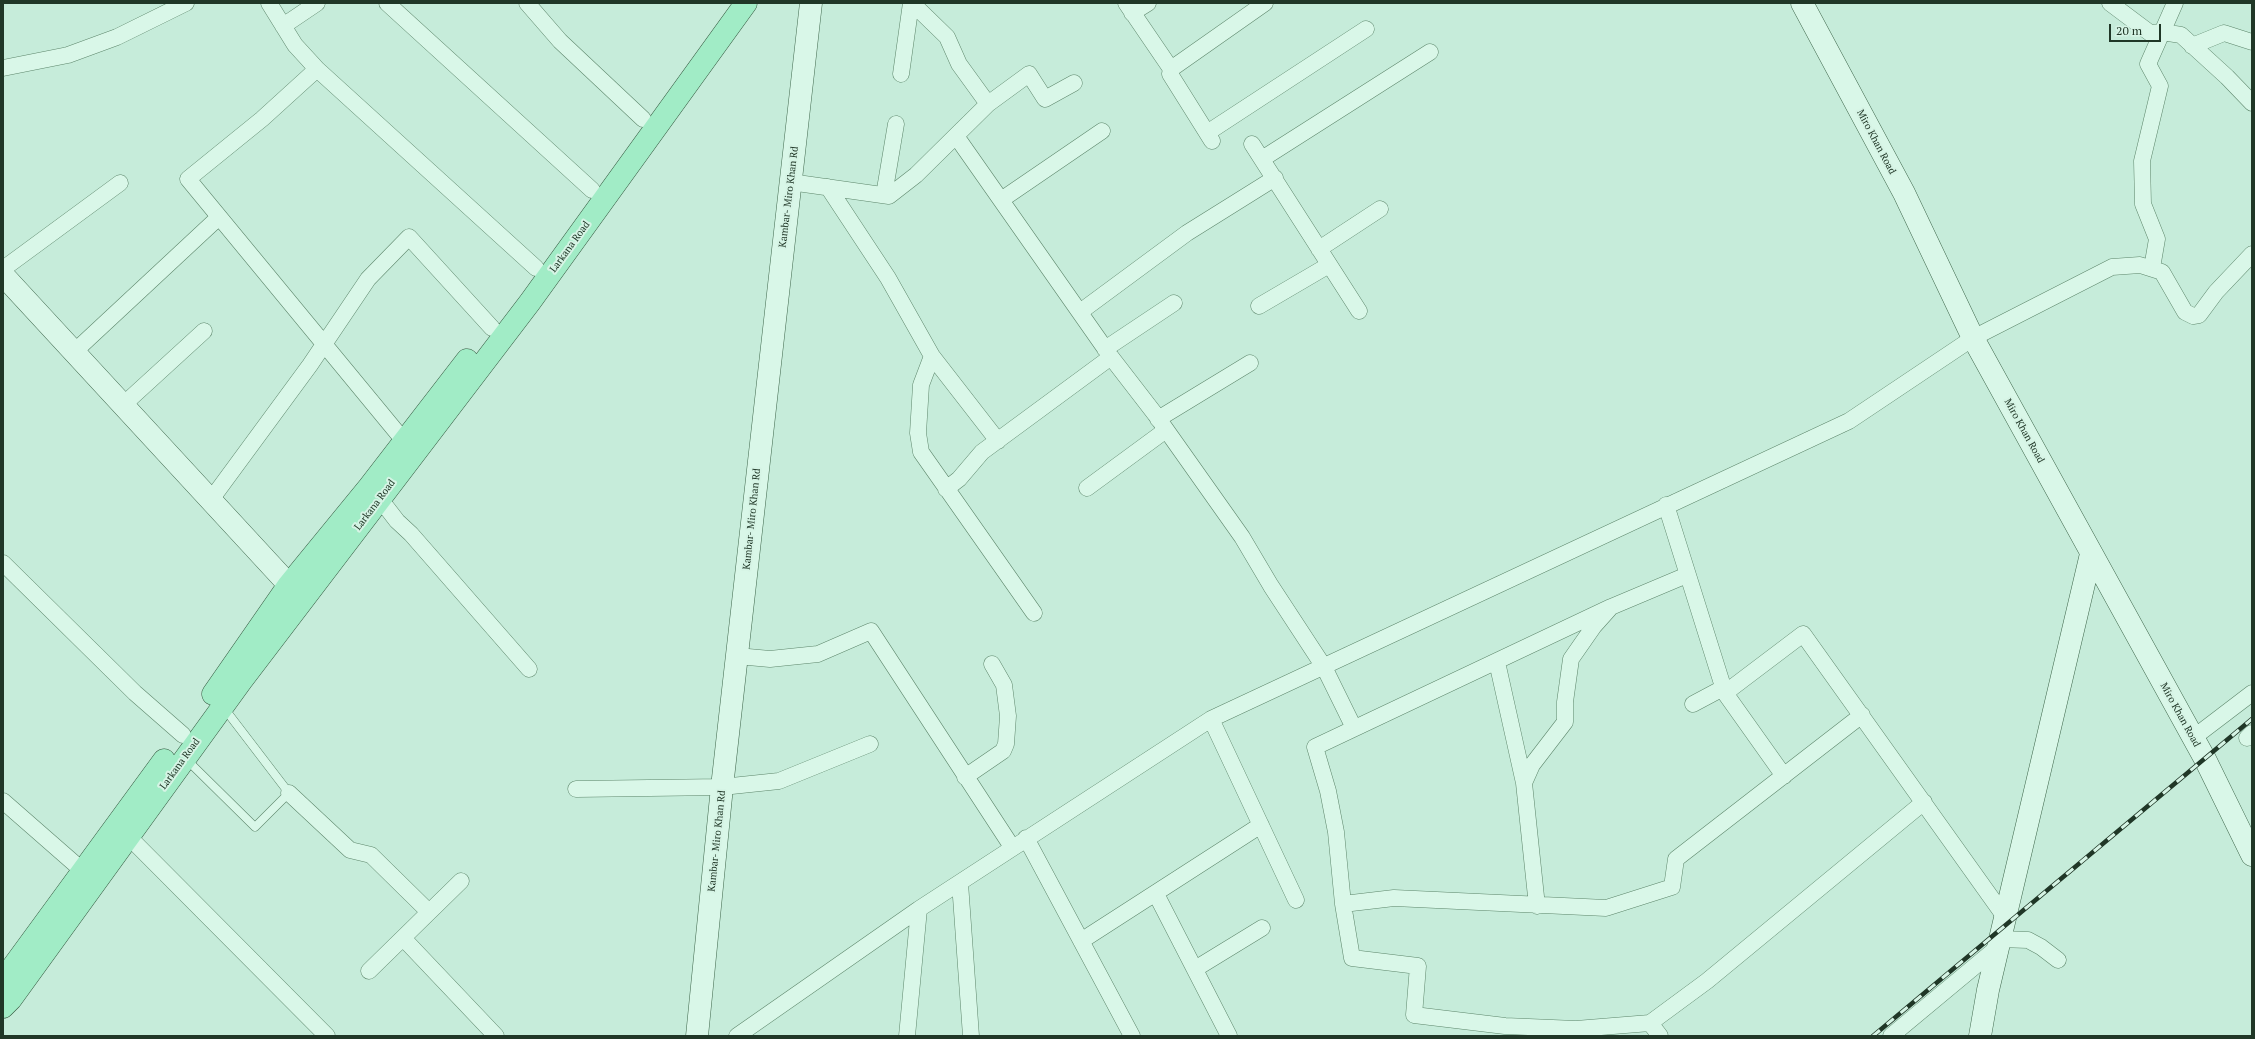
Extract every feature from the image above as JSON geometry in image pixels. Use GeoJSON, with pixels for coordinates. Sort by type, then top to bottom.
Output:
{"type":"FeatureCollection","features":[{"type":"Feature","properties":{"kind":"main road","name":"Larkana Road"},"geometry":{"type":"LineString","coordinates":[[3,980],[182,735],[295,593],[380,499],[530,302],[706,46],[729,3]]}},
{"type":"Feature","properties":{"kind":"main road","name":"Larkana Road"},"geometry":{"type":"LineString","coordinates":[[3,1007],[11,999],[222,706],[295,593],[404,441],[492,328],[643,119],[706,46],[746,3]]}},
{"type":"Feature","properties":{"kind":"main road","name":"Kambar- Miro Khan Rd"},"geometry":{"type":"LineString","coordinates":[[697,1036],[722,787],[811,3]]}},
{"type":"Feature","properties":{"kind":"main road","name":"Miro Khan Road"},"geometry":{"type":"LineString","coordinates":[[1802,3],[1904,193],[1973,338],[2193,738],[2252,855]]}},
{"type":"Feature","properties":{"kind":"main road"},"geometry":{"type":"LineString","coordinates":[[3,275],[295,593]]}},
{"type":"Feature","properties":{"kind":"main road"},"geometry":{"type":"LineString","coordinates":[[1980,1036],[1999,943],[2091,554]]}},
{"type":"Feature","properties":{"kind":"street"},"geometry":{"type":"LineString","coordinates":[[3,68],[68,55],[117,37],[186,3]]}},
{"type":"Feature","properties":{"kind":"street"},"geometry":{"type":"LineString","coordinates":[[269,3],[295,45],[317,69],[536,268]]}},
{"type":"Feature","properties":{"kind":"street"},"geometry":{"type":"LineString","coordinates":[[283,26],[317,3]]}},
{"type":"Feature","properties":{"kind":"street"},"geometry":{"type":"LineString","coordinates":[[387,3],[592,190]]}},
{"type":"Feature","properties":{"kind":"street"},"geometry":{"type":"LineString","coordinates":[[526,3],[560,41],[643,119]]}},
{"type":"Feature","properties":{"kind":"street"},"geometry":{"type":"LineString","coordinates":[[901,74],[911,3]]}},
{"type":"Feature","properties":{"kind":"street"},"geometry":{"type":"LineString","coordinates":[[911,3],[947,37],[959,64],[988,104]]}},
{"type":"Feature","properties":{"kind":"street"},"geometry":{"type":"LineString","coordinates":[[1148,3],[1129,8],[1171,70],[1170,74],[1210,137],[1366,29]]}},
{"type":"Feature","properties":{"kind":"street"},"geometry":{"type":"LineString","coordinates":[[1171,70],[1265,3]]}},
{"type":"Feature","properties":{"kind":"street"},"geometry":{"type":"LineString","coordinates":[[2110,3],[2150,33],[2162,32],[2181,35],[2228,77],[2252,104]]}},
{"type":"Feature","properties":{"kind":"street"},"geometry":{"type":"LineString","coordinates":[[2152,268],[2157,239],[2143,204],[2142,161],[2160,86],[2148,64],[2175,3]]}},
{"type":"Feature","properties":{"kind":"street"},"geometry":{"type":"LineString","coordinates":[[2192,46],[2224,33],[2252,42]]}},
{"type":"Feature","properties":{"kind":"street"},"geometry":{"type":"LineString","coordinates":[[1262,159],[1430,52]]}},
{"type":"Feature","properties":{"kind":"street"},"geometry":{"type":"LineString","coordinates":[[317,69],[262,119],[188,179],[404,441]]}},
{"type":"Feature","properties":{"kind":"street"},"geometry":{"type":"LineString","coordinates":[[790,182],[890,196],[916,175],[988,104],[1029,74],[1045,99],[1074,83]]}},
{"type":"Feature","properties":{"kind":"street"},"geometry":{"type":"LineString","coordinates":[[884,195],[896,124]]}},
{"type":"Feature","properties":{"kind":"street"},"geometry":{"type":"LineString","coordinates":[[1001,200],[1102,131]]}},
{"type":"Feature","properties":{"kind":"street"},"geometry":{"type":"LineString","coordinates":[[956,136],[1108,353],[1162,425],[1242,537],[1271,586],[1324,667],[1354,728]]}},
{"type":"Feature","properties":{"kind":"street"},"geometry":{"type":"LineString","coordinates":[[1252,144],[1360,311]]}},
{"type":"Feature","properties":{"kind":"street"},"geometry":{"type":"LineString","coordinates":[[1080,312],[1187,233],[1275,178]]}},
{"type":"Feature","properties":{"kind":"street"},"geometry":{"type":"LineString","coordinates":[[3,269],[120,183]]}},
{"type":"Feature","properties":{"kind":"street"},"geometry":{"type":"LineString","coordinates":[[828,187],[888,278],[932,356],[998,441]]}},
{"type":"Feature","properties":{"kind":"street"},"geometry":{"type":"LineString","coordinates":[[1319,249],[1380,209]]}},
{"type":"Feature","properties":{"kind":"street"},"geometry":{"type":"LineString","coordinates":[[73,353],[219,217]]}},
{"type":"Feature","properties":{"kind":"street"},"geometry":{"type":"LineString","coordinates":[[210,501],[324,344],[368,279],[409,237],[492,328]]}},
{"type":"Feature","properties":{"kind":"street"},"geometry":{"type":"LineString","coordinates":[[737,1036],[919,909],[1211,719],[1666,505],[1849,421],[1973,338],[2112,267],[2140,265],[2162,272],[2185,312],[2193,316],[2199,315],[2216,292],[2252,254]]}},
{"type":"Feature","properties":{"kind":"street"},"geometry":{"type":"LineString","coordinates":[[1258,306],[1329,265]]}},
{"type":"Feature","properties":{"kind":"street"},"geometry":{"type":"LineString","coordinates":[[946,489],[959,479],[982,452],[1174,303]]}},
{"type":"Feature","properties":{"kind":"street"},"geometry":{"type":"LineString","coordinates":[[122,406],[204,332]]}},
{"type":"Feature","properties":{"kind":"street"},"geometry":{"type":"LineString","coordinates":[[932,356],[921,386],[918,433],[921,452],[1034,613]]}},
{"type":"Feature","properties":{"kind":"street"},"geometry":{"type":"LineString","coordinates":[[1087,488],[1162,425],[1250,363]]}},
{"type":"Feature","properties":{"kind":"street"},"geometry":{"type":"LineString","coordinates":[[380,499],[397,521],[411,534],[529,669]]}},
{"type":"Feature","properties":{"kind":"street"},"geometry":{"type":"LineString","coordinates":[[1666,505],[1724,691],[1784,776]]}},
{"type":"Feature","properties":{"kind":"street"},"geometry":{"type":"LineString","coordinates":[[3,563],[135,693],[182,735]]}},
{"type":"Feature","properties":{"kind":"street"},"geometry":{"type":"LineString","coordinates":[[1687,575],[1611,607],[1315,747],[1328,791],[1336,832],[1343,904],[1352,958],[1418,966],[1414,1015],[1505,1026],[1576,1029],[1650,1023],[1707,981],[1924,802]]}},
{"type":"Feature","properties":{"kind":"street"},"geometry":{"type":"LineString","coordinates":[[1524,783],[1532,765],[1564,722],[1565,702],[1571,659],[1594,626],[1611,607]]}},
{"type":"Feature","properties":{"kind":"street"},"geometry":{"type":"LineString","coordinates":[[737,656],[770,659],[818,654],[871,631],[1012,848]]}},
{"type":"Feature","properties":{"kind":"street"},"geometry":{"type":"LineString","coordinates":[[1693,704],[1724,691],[1803,634],[2005,917]]}},
{"type":"Feature","properties":{"kind":"street"},"geometry":{"type":"LineString","coordinates":[[1496,662],[1524,783],[1537,906]]}},
{"type":"Feature","properties":{"kind":"street"},"geometry":{"type":"LineString","coordinates":[[965,777],[1003,751],[1006,744],[1008,716],[1004,685],[992,664]]}},
{"type":"Feature","properties":{"kind":"street"},"geometry":{"type":"LineString","coordinates":[[2193,738],[2252,693]]}},
{"type":"Feature","properties":{"kind":"street"},"geometry":{"type":"LineString","coordinates":[[1343,904],[1394,898],[1537,906],[1606,908],[1672,887],[1676,859],[1862,715]]}},
{"type":"Feature","properties":{"kind":"street"},"geometry":{"type":"LineString","coordinates":[[1211,719],[1296,900]]}},
{"type":"Feature","properties":{"kind":"street"},"geometry":{"type":"LineString","coordinates":[[576,789],[722,787],[779,782],[870,744]]}},
{"type":"Feature","properties":{"kind":"street"},"geometry":{"type":"LineString","coordinates":[[289,793],[350,850],[371,855],[430,912]]}},
{"type":"Feature","properties":{"kind":"street"},"geometry":{"type":"LineString","coordinates":[[3,801],[83,871]]}},
{"type":"Feature","properties":{"kind":"street"},"geometry":{"type":"LineString","coordinates":[[1081,941],[1261,825]]}},
{"type":"Feature","properties":{"kind":"street"},"geometry":{"type":"LineString","coordinates":[[128,836],[328,1036]]}},
{"type":"Feature","properties":{"kind":"street"},"geometry":{"type":"LineString","coordinates":[[1026,838],[1132,1036]]}},
{"type":"Feature","properties":{"kind":"street"},"geometry":{"type":"LineString","coordinates":[[369,971],[461,881]]}},
{"type":"Feature","properties":{"kind":"street"},"geometry":{"type":"LineString","coordinates":[[960,883],[971,1036]]}},
{"type":"Feature","properties":{"kind":"street"},"geometry":{"type":"LineString","coordinates":[[1156,894],[1229,1036]]}},
{"type":"Feature","properties":{"kind":"street"},"geometry":{"type":"LineString","coordinates":[[907,1036],[919,909]]}},
{"type":"Feature","properties":{"kind":"street"},"geometry":{"type":"LineString","coordinates":[[1194,969],[1262,928]]}},
{"type":"Feature","properties":{"kind":"street"},"geometry":{"type":"LineString","coordinates":[[403,938],[496,1036]]}},
{"type":"Feature","properties":{"kind":"street"},"geometry":{"type":"LineString","coordinates":[[1891,1036],[1999,943],[2028,940],[2041,947],[2058,960]]}},
{"type":"Feature","properties":{"kind":"street"},"geometry":{"type":"LineString","coordinates":[[1650,1023],[1660,1036]]}},
{"type":"Feature","properties":{"kind":"lane"},"geometry":{"type":"LineString","coordinates":[[185,757],[255,827],[289,793],[222,706]]}},
{"type":"Feature","properties":{"kind":"railway"},"geometry":{"type":"LineString","coordinates":[[1873,1036],[2252,719]]}}]}
